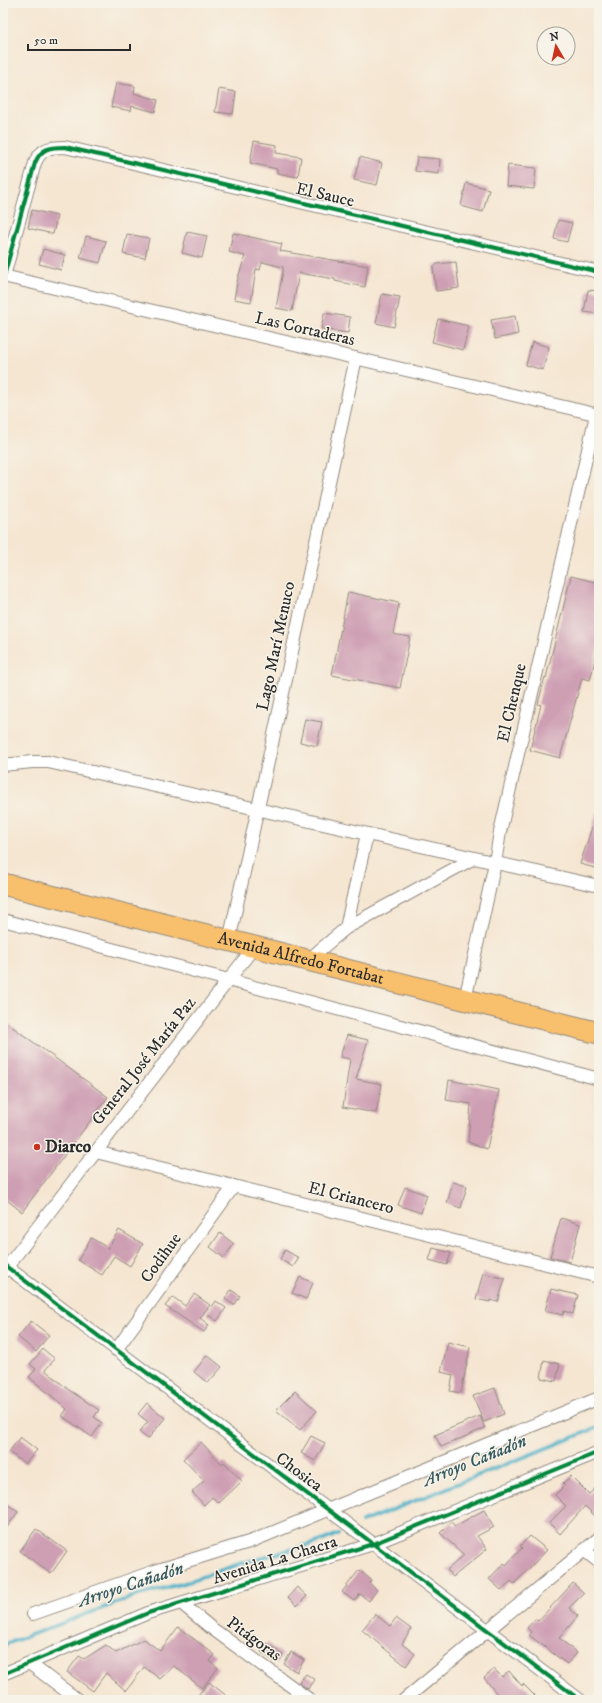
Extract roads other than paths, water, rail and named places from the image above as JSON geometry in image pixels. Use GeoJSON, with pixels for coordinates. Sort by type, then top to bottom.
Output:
{"type":"FeatureCollection","features":[{"type":"Feature","properties":{"kind":"highway","name":"Avenida Alfredo Fortabat"},"geometry":{"type":"LineString","coordinates":[[3,884],[599,1033]]}},
{"type":"Feature","properties":{"kind":"street","name":"El Sauce"},"geometry":{"type":"LineString","coordinates":[[4,276],[38,155],[45,149],[65,147],[599,272]]}},
{"type":"Feature","properties":{"kind":"street","name":"Las Cortaderas"},"geometry":{"type":"LineString","coordinates":[[4,276],[598,415]]}},
{"type":"Feature","properties":{"kind":"street","name":"Lago Marí Menuco"},"geometry":{"type":"LineString","coordinates":[[229,941],[356,358]]}},
{"type":"Feature","properties":{"kind":"street","name":"El Chenque"},"geometry":{"type":"LineString","coordinates":[[464,1000],[495,863],[500,832],[598,415]]}},
{"type":"Feature","properties":{"kind":"street"},"geometry":{"type":"LineString","coordinates":[[3,765],[48,762],[599,886]]}},
{"type":"Feature","properties":{"kind":"street"},"geometry":{"type":"LineString","coordinates":[[346,928],[367,834]]}},
{"type":"Feature","properties":{"kind":"street"},"geometry":{"type":"LineString","coordinates":[[308,960],[346,928],[474,858]]}},
{"type":"Feature","properties":{"kind":"street"},"geometry":{"type":"LineString","coordinates":[[3,920],[599,1079]]}},
{"type":"Feature","properties":{"kind":"street","name":"General José María Paz"},"geometry":{"type":"LineString","coordinates":[[4,1268],[96,1152],[254,947]]}},
{"type":"Feature","properties":{"kind":"street","name":"El Criancero"},"geometry":{"type":"LineString","coordinates":[[96,1152],[599,1277]]}},
{"type":"Feature","properties":{"kind":"street","name":"Codihue"},"geometry":{"type":"LineString","coordinates":[[116,1350],[234,1186]]}},
{"type":"Feature","properties":{"kind":"street","name":"Chosica"},"geometry":{"type":"LineString","coordinates":[[4,1268],[116,1350],[580,1700]]}},
{"type":"Feature","properties":{"kind":"street","name":"Avenida La Chacra"},"geometry":{"type":"LineString","coordinates":[[33,1614],[155,1571],[252,1541],[599,1398]]}},
{"type":"Feature","properties":{"kind":"street","name":"Avenida La Chacra"},"geometry":{"type":"LineString","coordinates":[[3,1674],[127,1622],[181,1603],[373,1544],[599,1452]]}},
{"type":"Feature","properties":{"kind":"street"},"geometry":{"type":"LineString","coordinates":[[404,1700],[599,1538]]}},
{"type":"Feature","properties":{"kind":"street"},"geometry":{"type":"LineString","coordinates":[[584,1550],[599,1562]]}},
{"type":"Feature","properties":{"kind":"street","name":"Pitágoras"},"geometry":{"type":"LineString","coordinates":[[181,1603],[210,1628],[310,1700]]}},
{"type":"Feature","properties":{"kind":"street"},"geometry":{"type":"LineString","coordinates":[[29,1663],[78,1700]]}},
{"type":"Feature","properties":{"kind":"waterway","name":"Arroyo Cañadón"},"geometry":{"type":"LineString","coordinates":[[362,1522],[599,1427]]}},
{"type":"Feature","properties":{"kind":"waterway","name":"Arroyo Cañadón"},"geometry":{"type":"LineString","coordinates":[[3,1645],[135,1596],[188,1582],[245,1562],[319,1542],[338,1534]]}},
{"type":"Feature","properties":{"kind":"place","name":"Diarco"},"geometry":{"type":"Point","coordinates":[37,1147]}}]}
